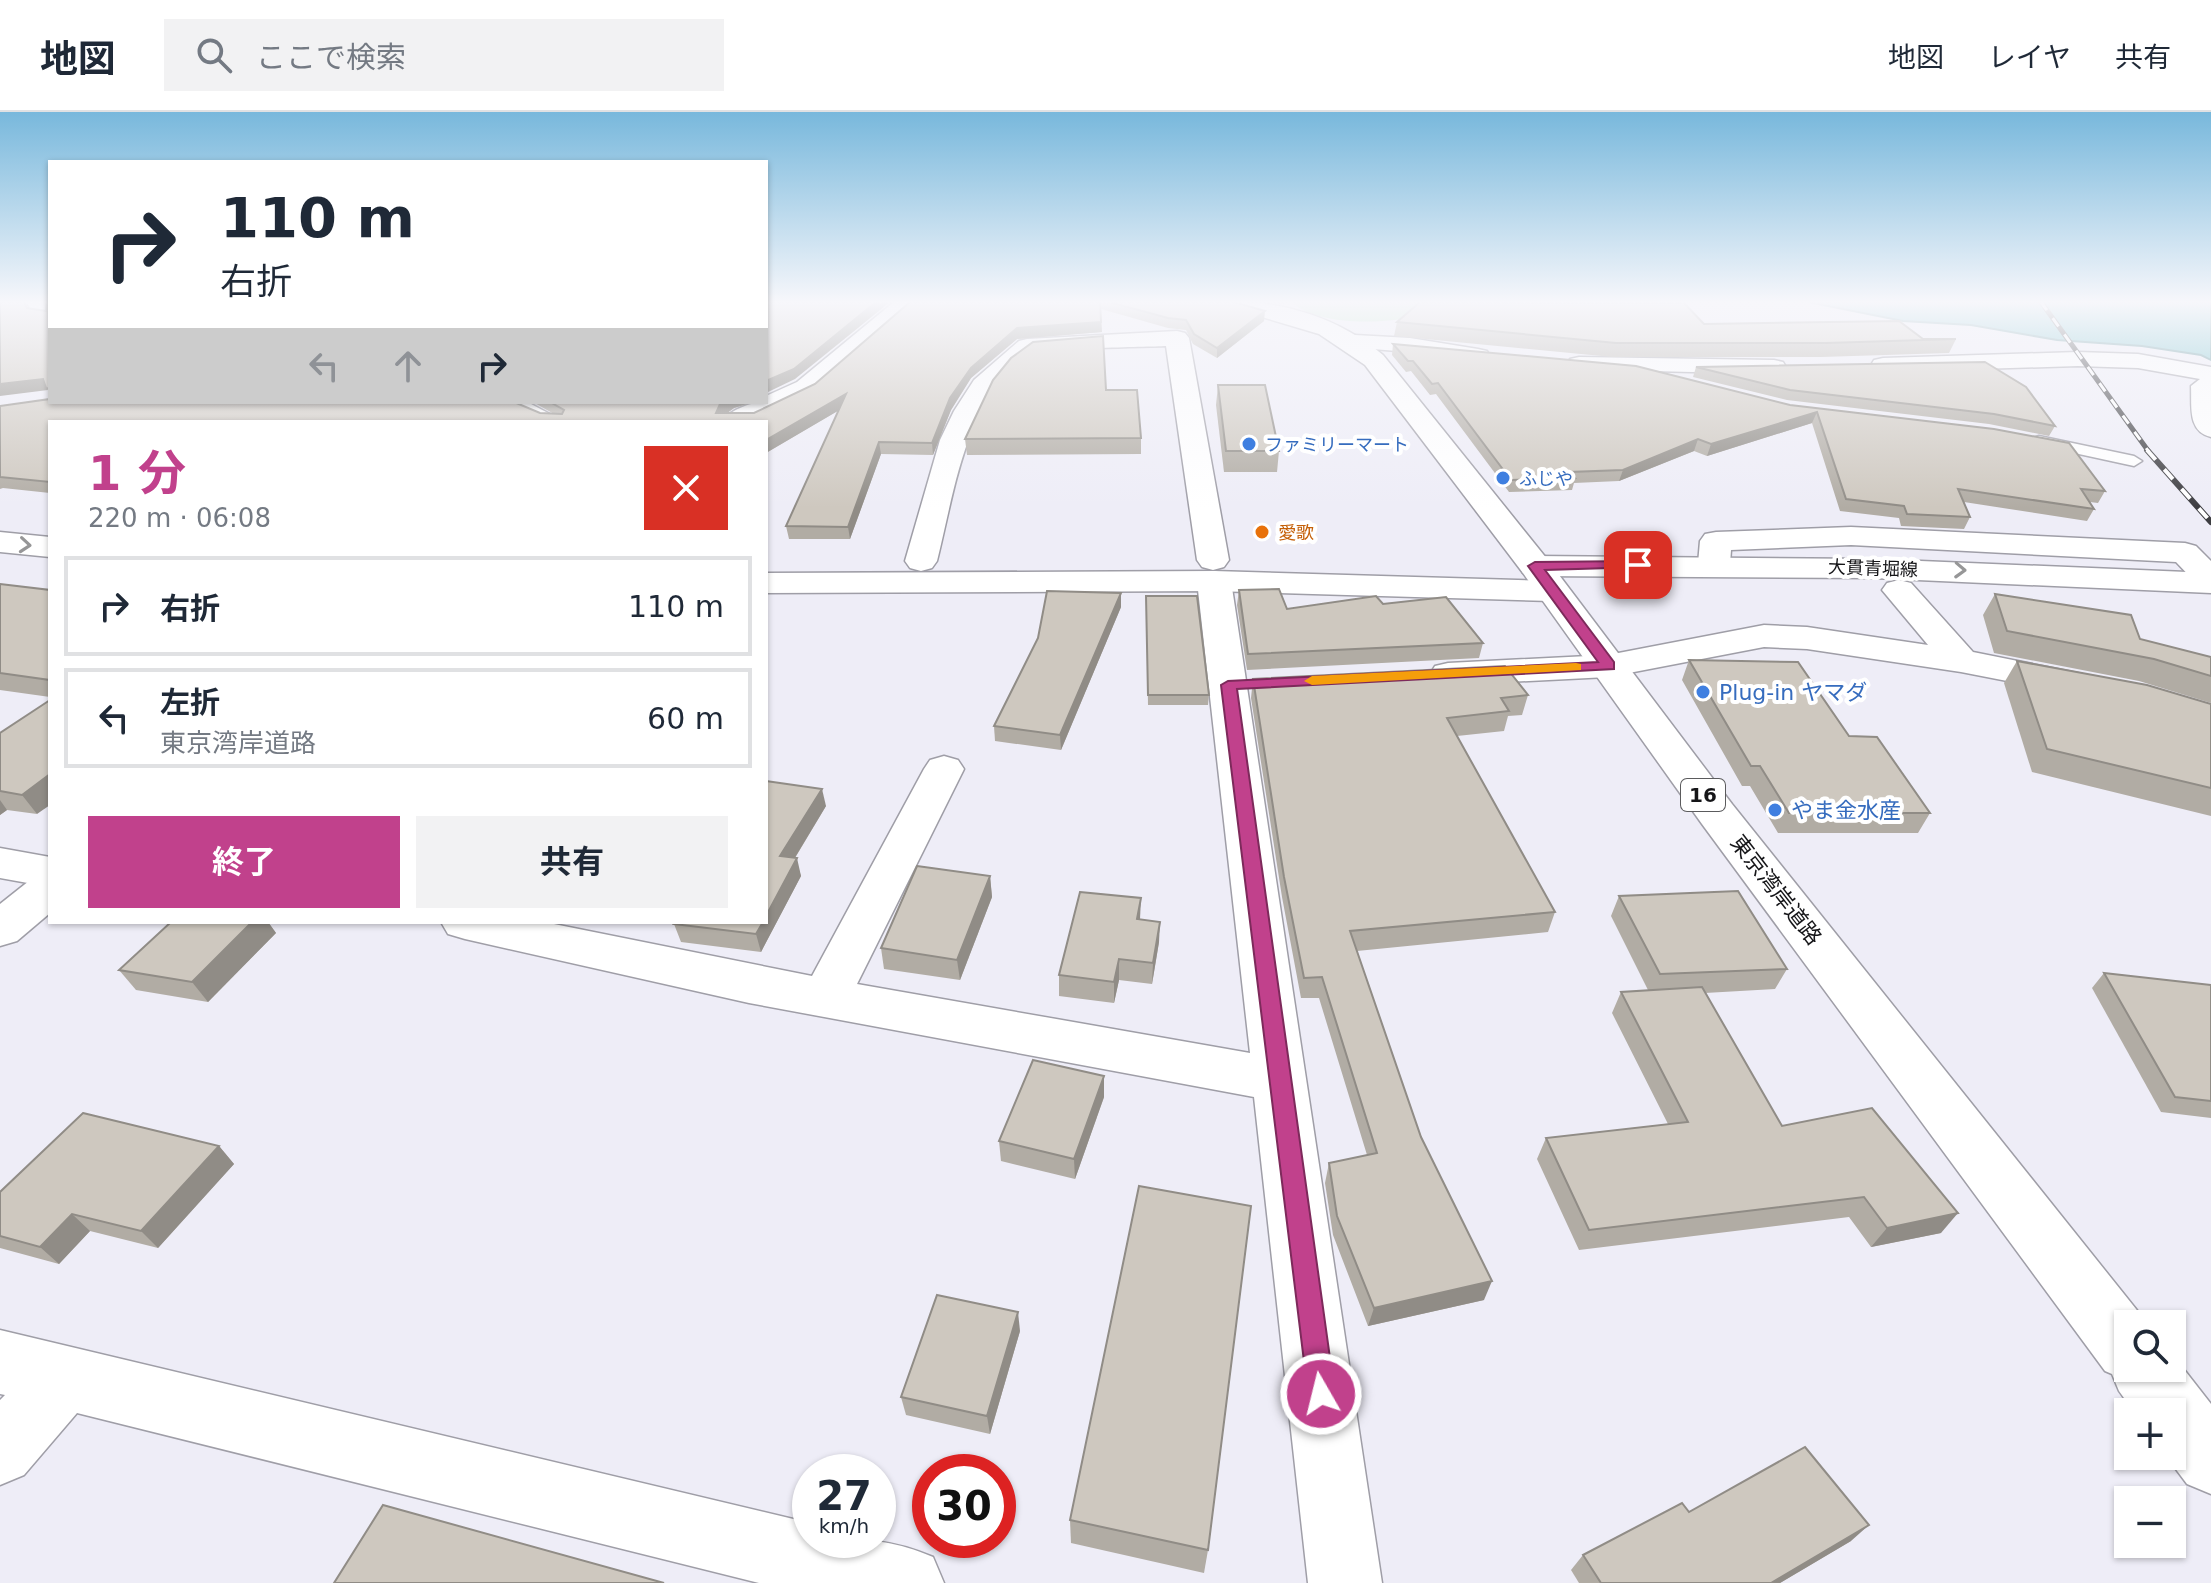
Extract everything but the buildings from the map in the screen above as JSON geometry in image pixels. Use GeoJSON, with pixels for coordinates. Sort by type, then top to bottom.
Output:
{"type":"FeatureCollection","features":[{"type":"Feature","properties":{"kind":"main road"},"geometry":{"type":"LineString","coordinates":[[738,420],[806,387],[825,371]]}},
{"type":"Feature","properties":{"kind":"main road"},"geometry":{"type":"LineString","coordinates":[[921,561],[954,440],[983,385],[999,371]]}},
{"type":"Feature","properties":{"kind":"main road"},"geometry":{"type":"LineString","coordinates":[[1182,371],[1214,571],[1244,684],[1281,1080],[1345,1583]]}},
{"type":"Feature","properties":{"kind":"main road","name":"東京湾岸道路"},"geometry":{"type":"LineString","coordinates":[[1381,371],[1543,578],[1717,814],[2114,1331]]}},
{"type":"Feature","properties":{"kind":"main road"},"geometry":{"type":"LineString","coordinates":[[2211,385],[2204,386],[2206,423],[2211,429]]}},
{"type":"Feature","properties":{"kind":"main road"},"geometry":{"type":"LineString","coordinates":[[1714,564],[1716,541],[1851,536],[2185,553],[2211,581]]}},
{"type":"Feature","properties":{"kind":"main road"},"geometry":{"type":"LineString","coordinates":[[0,542],[48,547]]}},
{"type":"Feature","properties":{"kind":"main road"},"geometry":{"type":"LineString","coordinates":[[768,561],[921,561],[1543,578]]}},
{"type":"Feature","properties":{"kind":"main road","name":"大貫青堀線"},"geometry":{"type":"LineString","coordinates":[[1543,578],[1714,564],[2004,571],[2211,581]]}},
{"type":"Feature","properties":{"kind":"main road"},"geometry":{"type":"LineString","coordinates":[[0,568],[48,571]]}},
{"type":"Feature","properties":{"kind":"main road"},"geometry":{"type":"LineString","coordinates":[[768,583],[1214,571]]}},
{"type":"Feature","properties":{"kind":"main road","name":"大貫青堀線"},"geometry":{"type":"LineString","coordinates":[[1543,578],[1899,590],[2211,606]]}},
{"type":"Feature","properties":{"kind":"main road"},"geometry":{"type":"LineString","coordinates":[[1899,590],[1961,661]]}},
{"type":"Feature","properties":{"kind":"main road"},"geometry":{"type":"LineString","coordinates":[[1414,676],[1608,666],[1764,636],[1807,638],[1961,661],[2109,690]]}},
{"type":"Feature","properties":{"kind":"main road"},"geometry":{"type":"LineString","coordinates":[[825,998],[944,769]]}},
{"type":"Feature","properties":{"kind":"main road"},"geometry":{"type":"LineString","coordinates":[[0,863],[48,872]]}},
{"type":"Feature","properties":{"kind":"main road"},"geometry":{"type":"LineString","coordinates":[[0,929],[48,890]]}},
{"type":"Feature","properties":{"kind":"main road"},"geometry":{"type":"LineString","coordinates":[[474,924],[825,998],[1281,1080]]}},
{"type":"Feature","properties":{"kind":"main road"},"geometry":{"type":"LineString","coordinates":[[0,1362],[907,1583]]}},
{"type":"Feature","properties":{"kind":"main road"},"geometry":{"type":"LineString","coordinates":[[0,1451],[64,1378]]}},
{"type":"Feature","properties":{"kind":"main road"},"geometry":{"type":"LineString","coordinates":[[2152,1382],[2211,1460]]}},
{"type":"Feature","properties":{"kind":"lane"},"geometry":{"type":"LineString","coordinates":[[1636,371],[1681,383]]}},
{"type":"Feature","properties":{"kind":"lane"},"geometry":{"type":"LineString","coordinates":[[512,404],[526,407],[553,420]]}},
{"type":"Feature","properties":{"kind":"lane"},"geometry":{"type":"LineString","coordinates":[[2018,437],[2134,461]]}},
{"type":"Feature","properties":{"kind":"railway"},"geometry":{"type":"LineString","coordinates":[[2090,371],[2149,452]]}},
{"type":"Feature","properties":{"kind":"railway"},"geometry":{"type":"LineString","coordinates":[[2147,450],[2211,522]]}},
{"type":"Feature","properties":{"kind":"slow traffic"},"geometry":{"type":"LineString","coordinates":[[1312,681],[1576,667]]}},
{"type":"Feature","properties":{"kind":"place","name":"ファミリーマート"},"geometry":{"type":"Point","coordinates":[1249,444]}},
{"type":"Feature","properties":{"kind":"place","name":"ふじや"},"geometry":{"type":"Point","coordinates":[1503,478]}},
{"type":"Feature","properties":{"kind":"place","name":"愛歌"},"geometry":{"type":"Point","coordinates":[1262,532]}},
{"type":"Feature","properties":{"kind":"place","name":"Plug-in ヤマダ"},"geometry":{"type":"Point","coordinates":[1703,692]}},
{"type":"Feature","properties":{"kind":"place","name":"やま金水産"},"geometry":{"type":"Point","coordinates":[1775,810]}},
{"type":"Feature","properties":{"kind":"route"},"geometry":{"type":"LineString","coordinates":[[1321,1394],[1228,685],[1608,666],[1535,566],[1638,565]]}}]}
